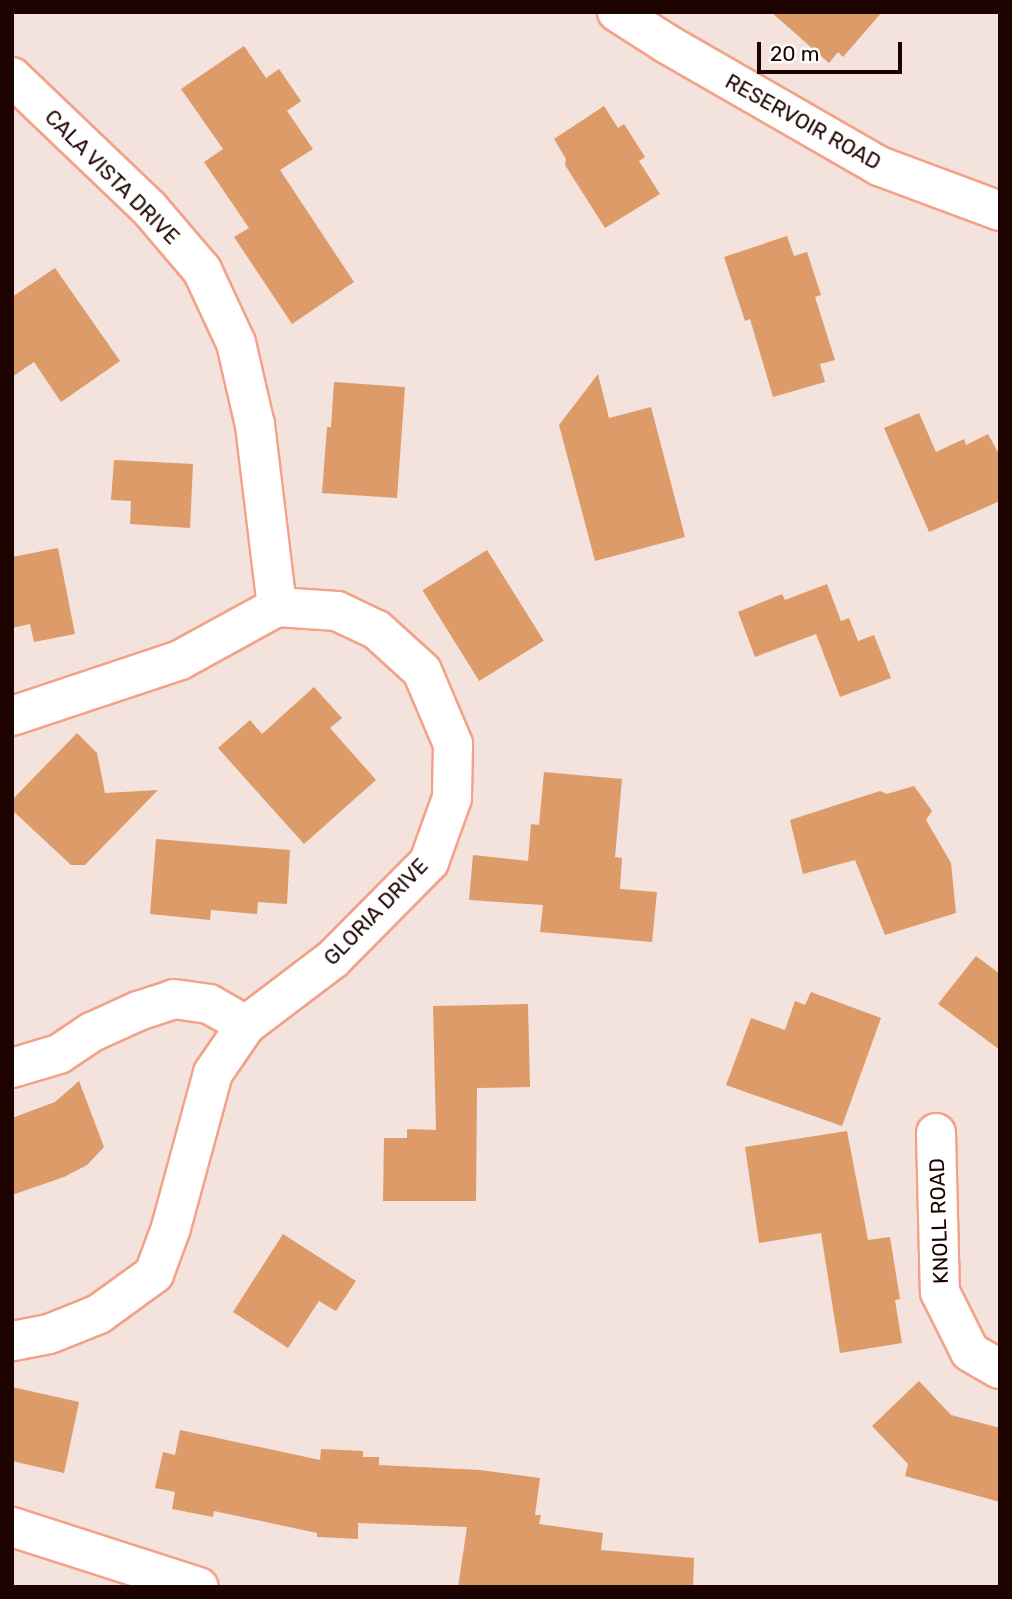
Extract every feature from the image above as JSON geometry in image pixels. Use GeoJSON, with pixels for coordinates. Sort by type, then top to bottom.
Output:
{"type":"FeatureCollection","features":[{"type":"Feature","properties":{"kind":"street","name":"RESERVOIR ROAD"},"geometry":{"type":"LineString","coordinates":[[617,12],[658,28],[879,166],[1000,211]]}},
{"type":"Feature","properties":{"kind":"street","name":"CALA VISTA DRIVE"},"geometry":{"type":"LineString","coordinates":[[12,77],[149,208],[202,270],[236,343],[252,413],[277,607]]}},
{"type":"Feature","properties":{"kind":"street"},"geometry":{"type":"LineString","coordinates":[[12,716],[180,660],[277,607]]}},
{"type":"Feature","properties":{"kind":"street","name":"GLORIA DRIVE"},"geometry":{"type":"LineString","coordinates":[[12,1341],[49,1334],[99,1314],[154,1274],[171,1228],[213,1073],[246,1025],[333,960],[429,862],[453,798],[453,744],[422,671],[377,630],[337,611],[277,607]]}},
{"type":"Feature","properties":{"kind":"street"},"geometry":{"type":"LineString","coordinates":[[12,1068],[59,1054],[92,1032],[138,1011],[174,999],[209,1004],[246,1025]]}},
{"type":"Feature","properties":{"kind":"street","name":"KNOLL ROAD"},"geometry":{"type":"LineString","coordinates":[[936,1133],[940,1292],[970,1352],[1000,1369]]}},
{"type":"Feature","properties":{"kind":"street"},"geometry":{"type":"LineString","coordinates":[[12,1527],[199,1587]]}},
{"type":"Feature","properties":{"kind":"building"},"geometry":{"type":"Polygon","coordinates":[[[771,12],[882,12],[843,57],[838,52],[829,63],[771,12]]]}},
{"type":"Feature","properties":{"kind":"building"},"geometry":{"type":"Polygon","coordinates":[[[244,46],[266,78],[279,69],[301,101],[287,111],[313,149],[280,170],[354,282],[292,324],[234,237],[249,228],[204,162],[223,149],[181,89],[244,46]]]}},
{"type":"Feature","properties":{"kind":"building"},"geometry":{"type":"Polygon","coordinates":[[[604,106],[618,128],[624,124],[645,157],[639,161],[660,194],[605,228],[565,165],[566,159],[554,139],[604,106]]]}},
{"type":"Feature","properties":{"kind":"building"},"geometry":{"type":"Polygon","coordinates":[[[787,236],[794,256],[807,252],[821,295],[815,297],[835,360],[820,364],[825,382],[773,397],[750,319],[745,321],[724,257],[787,236]]]}},
{"type":"Feature","properties":{"kind":"building"},"geometry":{"type":"Polygon","coordinates":[[[55,268],[120,361],[61,402],[34,362],[12,377],[12,297],[55,268]]]}},
{"type":"Feature","properties":{"kind":"building"},"geometry":{"type":"Polygon","coordinates":[[[598,374],[609,418],[651,407],[685,537],[595,561],[559,425],[598,374]]]}},
{"type":"Feature","properties":{"kind":"building"},"geometry":{"type":"Polygon","coordinates":[[[334,382],[405,387],[397,498],[322,493],[327,427],[331,427],[334,382]]]}},
{"type":"Feature","properties":{"kind":"building"},"geometry":{"type":"Polygon","coordinates":[[[919,413],[936,452],[964,439],[966,445],[988,434],[1000,456],[1000,501],[929,532],[884,428],[919,413]]]}},
{"type":"Feature","properties":{"kind":"building"},"geometry":{"type":"Polygon","coordinates":[[[114,460],[193,464],[190,528],[130,524],[131,501],[111,500],[114,460]]]}},
{"type":"Feature","properties":{"kind":"building"},"geometry":{"type":"Polygon","coordinates":[[[58,548],[75,634],[34,642],[30,624],[12,628],[12,557],[58,548]]]}},
{"type":"Feature","properties":{"kind":"building"},"geometry":{"type":"Polygon","coordinates":[[[487,550],[544,641],[479,681],[423,590],[487,550]]]}},
{"type":"Feature","properties":{"kind":"building"},"geometry":{"type":"Polygon","coordinates":[[[827,584],[841,621],[849,618],[858,641],[874,635],[891,678],[840,697],[816,634],[755,657],[738,612],[782,594],[785,600],[827,584]]]}},
{"type":"Feature","properties":{"kind":"building"},"geometry":{"type":"Polygon","coordinates":[[[314,687],[342,718],[330,728],[376,780],[304,844],[218,748],[250,720],[262,734],[314,687]]]}},
{"type":"Feature","properties":{"kind":"building"},"geometry":{"type":"Polygon","coordinates":[[[77,733],[97,753],[105,793],[158,790],[85,865],[71,865],[12,810],[12,800],[77,733]]]}},
{"type":"Feature","properties":{"kind":"building"},"geometry":{"type":"Polygon","coordinates":[[[544,772],[622,779],[615,857],[622,858],[620,889],[657,892],[652,942],[540,932],[543,905],[469,900],[473,855],[528,861],[531,824],[539,825],[544,772]]]}},
{"type":"Feature","properties":{"kind":"building"},"geometry":{"type":"Polygon","coordinates":[[[914,786],[932,811],[926,820],[951,863],[956,913],[885,935],[855,860],[803,874],[790,820],[880,791],[887,794],[914,786]]]}},
{"type":"Feature","properties":{"kind":"building"},"geometry":{"type":"Polygon","coordinates":[[[156,839],[290,850],[287,904],[258,902],[257,914],[211,910],[210,920],[150,914],[156,839]]]}},
{"type":"Feature","properties":{"kind":"building"},"geometry":{"type":"Polygon","coordinates":[[[976,956],[1000,974],[1000,1050],[938,1004],[976,956]]]}},
{"type":"Feature","properties":{"kind":"building"},"geometry":{"type":"Polygon","coordinates":[[[811,992],[881,1018],[842,1126],[726,1085],[751,1018],[785,1030],[795,1001],[805,1005],[811,992]]]}},
{"type":"Feature","properties":{"kind":"building"},"geometry":{"type":"Polygon","coordinates":[[[528,1004],[530,1087],[477,1088],[476,1201],[383,1201],[384,1138],[407,1138],[407,1129],[436,1130],[433,1006],[528,1004]]]}},
{"type":"Feature","properties":{"kind":"building"},"geometry":{"type":"Polygon","coordinates":[[[79,1081],[104,1147],[87,1165],[64,1177],[12,1195],[12,1118],[55,1102],[79,1081]]]}},
{"type":"Feature","properties":{"kind":"building"},"geometry":{"type":"Polygon","coordinates":[[[847,1131],[868,1240],[890,1237],[900,1299],[895,1300],[902,1343],[840,1353],[821,1233],[759,1243],[745,1147],[847,1131]]]}},
{"type":"Feature","properties":{"kind":"building"},"geometry":{"type":"Polygon","coordinates":[[[283,1234],[356,1281],[336,1311],[319,1301],[288,1348],[233,1312],[283,1234]]]}},
{"type":"Feature","properties":{"kind":"building"},"geometry":{"type":"Polygon","coordinates":[[[919,1381],[951,1415],[1000,1428],[1000,1502],[905,1476],[908,1464],[872,1426],[919,1381]]]}},
{"type":"Feature","properties":{"kind":"building"},"geometry":{"type":"Polygon","coordinates":[[[12,1387],[79,1402],[64,1473],[12,1461],[12,1387]]]}},
{"type":"Feature","properties":{"kind":"building"},"geometry":{"type":"Polygon","coordinates":[[[180,1430],[320,1460],[321,1449],[363,1451],[363,1457],[379,1457],[379,1465],[480,1470],[540,1478],[535,1515],[541,1515],[539,1524],[603,1533],[601,1550],[694,1558],[693,1587],[458,1587],[467,1527],[358,1523],[358,1539],[317,1537],[317,1533],[214,1511],[213,1517],[172,1509],[175,1492],[155,1488],[163,1452],[175,1455],[180,1430]]]}}]}
